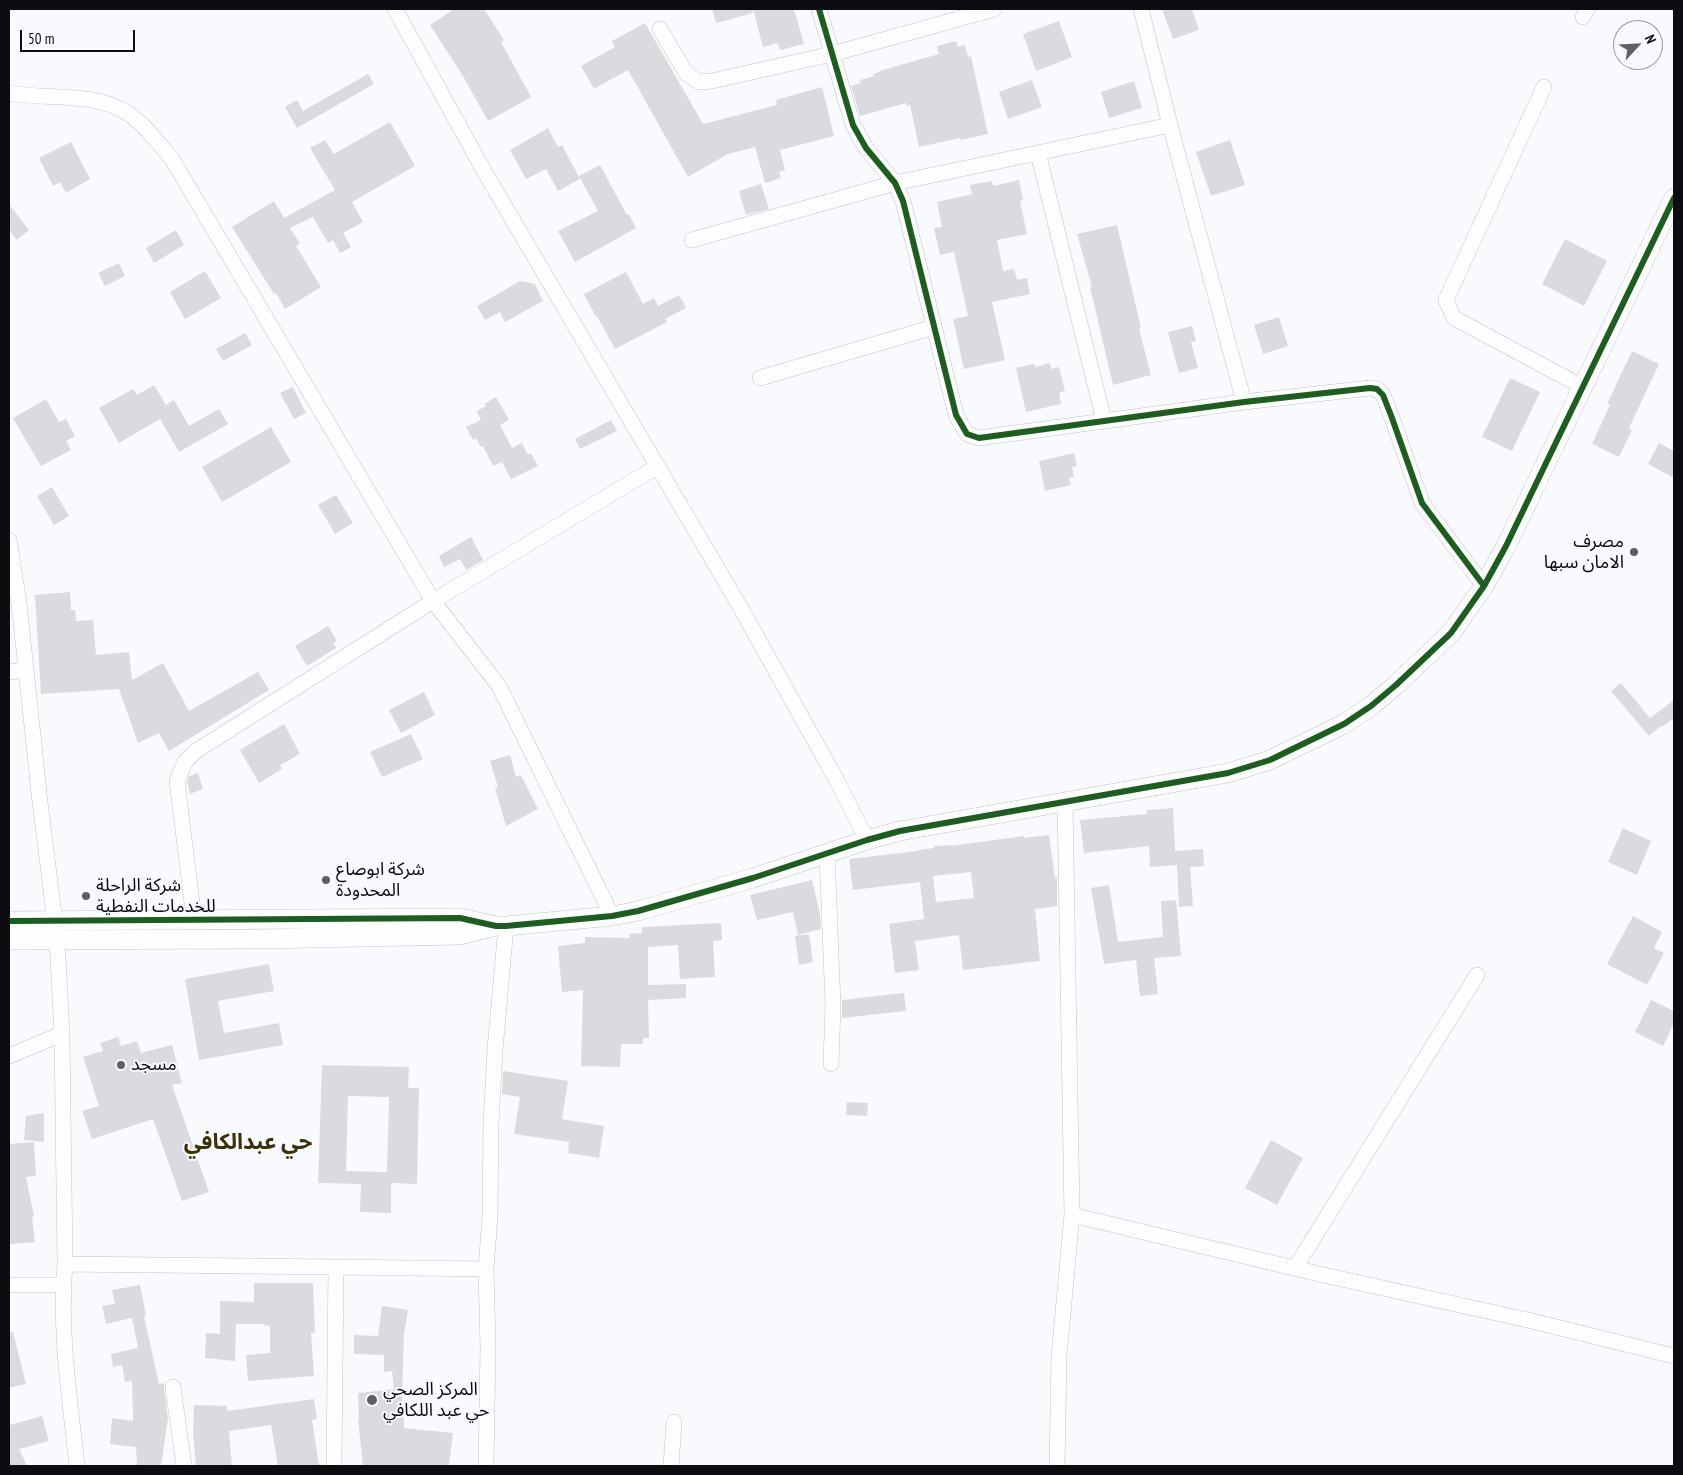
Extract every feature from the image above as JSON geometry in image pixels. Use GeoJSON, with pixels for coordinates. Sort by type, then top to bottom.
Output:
{"type":"FeatureCollection","features":[{"type":"Feature","properties":{"kind":"street"},"geometry":{"type":"LineString","coordinates":[[395,9],[484,171],[749,623],[836,779],[866,840]]}},
{"type":"Feature","properties":{"kind":"street"},"geometry":{"type":"LineString","coordinates":[[820,9],[852,125],[866,148],[895,183],[903,201],[956,415],[967,434],[979,438],[1244,402],[1370,388],[1377,389],[1383,395],[1422,503],[1484,586]]}},
{"type":"Feature","properties":{"kind":"street"},"geometry":{"type":"LineString","coordinates":[[660,29],[686,73],[699,82],[712,81],[832,54],[970,12],[994,9]]}},
{"type":"Feature","properties":{"kind":"street"},"geometry":{"type":"LineString","coordinates":[[1141,9],[1244,402]]}},
{"type":"Feature","properties":{"kind":"street"},"geometry":{"type":"LineString","coordinates":[[1544,87],[1446,300],[1454,318],[1583,387]]}},
{"type":"Feature","properties":{"kind":"street"},"geometry":{"type":"LineString","coordinates":[[9,93],[24,96],[83,99],[105,103],[129,114],[148,131],[172,159],[433,601],[499,686],[612,916]]}},
{"type":"Feature","properties":{"kind":"street"},"geometry":{"type":"LineString","coordinates":[[692,240],[895,183],[1170,125]]}},
{"type":"Feature","properties":{"kind":"street"},"geometry":{"type":"LineString","coordinates":[[1038,153],[1104,421]]}},
{"type":"Feature","properties":{"kind":"street"},"geometry":{"type":"LineString","coordinates":[[9,921],[56,930],[242,939],[460,935],[501,926],[612,916],[638,911],[715,889],[828,854],[866,840],[900,831],[1228,773],[1270,760],[1344,724],[1371,706],[1427,658],[1451,633],[1484,586],[1506,546],[1674,198]]}},
{"type":"Feature","properties":{"kind":"street"},"geometry":{"type":"LineString","coordinates":[[760,378],[934,327]]}},
{"type":"Feature","properties":{"kind":"street"},"geometry":{"type":"LineString","coordinates":[[194,919],[177,782],[185,762],[196,751],[433,601],[658,466]]}},
{"type":"Feature","properties":{"kind":"street"},"geometry":{"type":"LineString","coordinates":[[9,540],[19,603],[56,930],[62,1034],[64,1334],[67,1386],[77,1466]]}},
{"type":"Feature","properties":{"kind":"street"},"geometry":{"type":"LineString","coordinates":[[9,672],[26,670]]}},
{"type":"Feature","properties":{"kind":"street"},"geometry":{"type":"LineString","coordinates":[[1058,1466],[1059,1356],[1072,1215],[1065,802]]}},
{"type":"Feature","properties":{"kind":"street"},"geometry":{"type":"LineString","coordinates":[[828,854],[834,1005],[831,1064]]}},
{"type":"Feature","properties":{"kind":"street"},"geometry":{"type":"LineString","coordinates":[[9,940],[56,930],[194,919],[460,918],[501,926]]}},
{"type":"Feature","properties":{"kind":"street"},"geometry":{"type":"LineString","coordinates":[[486,1466],[488,1348],[486,1269],[490,1216],[491,1124],[501,926]]}},
{"type":"Feature","properties":{"kind":"street"},"geometry":{"type":"LineString","coordinates":[[1295,1268],[1476,975]]}},
{"type":"Feature","properties":{"kind":"street"},"geometry":{"type":"LineString","coordinates":[[9,1056],[62,1034]]}},
{"type":"Feature","properties":{"kind":"street"},"geometry":{"type":"LineString","coordinates":[[1072,1215],[1295,1268],[1532,1321],[1674,1356]]}},
{"type":"Feature","properties":{"kind":"street"},"geometry":{"type":"LineString","coordinates":[[65,1264],[486,1269]]}},
{"type":"Feature","properties":{"kind":"street"},"geometry":{"type":"LineString","coordinates":[[334,1466],[336,1267]]}},
{"type":"Feature","properties":{"kind":"street"},"geometry":{"type":"LineString","coordinates":[[9,1286],[63,1285]]}},
{"type":"Feature","properties":{"kind":"street"},"geometry":{"type":"LineString","coordinates":[[172,1387],[184,1466]]}},
{"type":"Feature","properties":{"kind":"street"},"geometry":{"type":"LineString","coordinates":[[671,1466],[674,1422]]}},
{"type":"Feature","properties":{"kind":"building"},"geometry":{"type":"Polygon","coordinates":[[[454,9],[484,9],[504,40],[501,42],[531,97],[488,121],[463,76],[430,25],[454,9]]]}},
{"type":"Feature","properties":{"kind":"building"},"geometry":{"type":"Polygon","coordinates":[[[712,9],[752,9],[753,13],[716,23],[712,9]]]}},
{"type":"Feature","properties":{"kind":"building"},"geometry":{"type":"Polygon","coordinates":[[[753,9],[794,9],[804,44],[780,50],[778,43],[763,47],[753,9]]]}},
{"type":"Feature","properties":{"kind":"building"},"geometry":{"type":"Polygon","coordinates":[[[1162,9],[1192,9],[1199,30],[1173,39],[1162,9]]]}},
{"type":"Feature","properties":{"kind":"building"},"geometry":{"type":"Polygon","coordinates":[[[1059,21],[1072,57],[1036,71],[1023,34],[1059,21]]]}},
{"type":"Feature","properties":{"kind":"building"},"geometry":{"type":"Polygon","coordinates":[[[645,23],[703,124],[777,105],[776,100],[822,87],[834,136],[780,150],[785,170],[779,172],[781,178],[765,183],[755,147],[728,154],[688,177],[628,70],[594,89],[581,66],[615,47],[612,41],[645,23]]]}},
{"type":"Feature","properties":{"kind":"building"},"geometry":{"type":"Polygon","coordinates":[[[956,41],[958,47],[965,45],[968,57],[971,56],[988,134],[919,147],[910,105],[907,106],[906,103],[860,116],[851,86],[861,83],[860,80],[874,76],[873,74],[879,71],[939,54],[937,46],[956,41]]]}},
{"type":"Feature","properties":{"kind":"building"},"geometry":{"type":"Polygon","coordinates":[[[368,74],[374,84],[297,128],[285,107],[297,100],[303,111],[368,74]]]}},
{"type":"Feature","properties":{"kind":"building"},"geometry":{"type":"Polygon","coordinates":[[[1032,80],[1042,107],[1008,119],[999,92],[1032,80]]]}},
{"type":"Feature","properties":{"kind":"building"},"geometry":{"type":"Polygon","coordinates":[[[1134,81],[1142,108],[1109,118],[1101,92],[1134,81]]]}},
{"type":"Feature","properties":{"kind":"building"},"geometry":{"type":"Polygon","coordinates":[[[390,122],[415,166],[352,202],[363,222],[343,233],[351,247],[340,253],[333,240],[328,243],[313,217],[290,228],[300,244],[296,246],[321,287],[285,309],[232,227],[274,201],[284,218],[335,190],[310,148],[325,140],[334,154],[390,122]]]}},
{"type":"Feature","properties":{"kind":"building"},"geometry":{"type":"Polygon","coordinates":[[[548,128],[558,147],[562,145],[580,179],[558,191],[546,169],[526,179],[510,150],[548,128]]]}},
{"type":"Feature","properties":{"kind":"building"},"geometry":{"type":"Polygon","coordinates":[[[1230,140],[1245,185],[1211,196],[1196,152],[1230,140]]]}},
{"type":"Feature","properties":{"kind":"building"},"geometry":{"type":"Polygon","coordinates":[[[71,142],[90,179],[66,193],[60,182],[53,186],[39,158],[71,142]]]}},
{"type":"Feature","properties":{"kind":"building"},"geometry":{"type":"Polygon","coordinates":[[[600,165],[636,228],[575,262],[558,231],[598,211],[579,176],[600,165]]]}},
{"type":"Feature","properties":{"kind":"building"},"geometry":{"type":"Polygon","coordinates":[[[1019,180],[1023,200],[1020,201],[1027,234],[997,240],[1003,271],[1014,269],[1017,280],[1027,278],[1030,294],[992,302],[1005,360],[964,369],[953,319],[968,316],[954,252],[940,255],[934,228],[942,227],[937,202],[972,194],[970,185],[992,181],[993,186],[1019,180]]]}},
{"type":"Feature","properties":{"kind":"building"},"geometry":{"type":"Polygon","coordinates":[[[761,184],[769,209],[746,215],[739,191],[761,184]]]}},
{"type":"Feature","properties":{"kind":"building"},"geometry":{"type":"Polygon","coordinates":[[[9,204],[29,230],[17,240],[9,230],[9,204]]]}},
{"type":"Feature","properties":{"kind":"building"},"geometry":{"type":"Polygon","coordinates":[[[1117,225],[1141,328],[1139,329],[1151,375],[1113,385],[1090,287],[1092,287],[1077,234],[1117,225]]]}},
{"type":"Feature","properties":{"kind":"building"},"geometry":{"type":"Polygon","coordinates":[[[176,230],[184,245],[154,263],[146,248],[176,230]]]}},
{"type":"Feature","properties":{"kind":"building"},"geometry":{"type":"Polygon","coordinates":[[[1565,239],[1607,261],[1584,306],[1542,284],[1565,239]]]}},
{"type":"Feature","properties":{"kind":"building"},"geometry":{"type":"Polygon","coordinates":[[[119,263],[125,276],[105,286],[98,273],[119,263]]]}},
{"type":"Feature","properties":{"kind":"building"},"geometry":{"type":"Polygon","coordinates":[[[205,271],[221,298],[185,319],[170,292],[205,271]]]}},
{"type":"Feature","properties":{"kind":"building"},"geometry":{"type":"Polygon","coordinates":[[[626,272],[643,304],[654,298],[658,306],[679,295],[686,308],[665,319],[667,322],[615,349],[584,294],[626,272]]]}},
{"type":"Feature","properties":{"kind":"building"},"geometry":{"type":"Polygon","coordinates":[[[520,281],[535,284],[543,301],[505,322],[500,312],[485,320],[477,306],[520,281]]]}},
{"type":"Feature","properties":{"kind":"building"},"geometry":{"type":"Polygon","coordinates":[[[1279,317],[1288,346],[1263,354],[1254,325],[1279,317]]]}},
{"type":"Feature","properties":{"kind":"building"},"geometry":{"type":"Polygon","coordinates":[[[1192,326],[1196,341],[1191,342],[1198,368],[1179,373],[1168,332],[1192,326]]]}},
{"type":"Feature","properties":{"kind":"building"},"geometry":{"type":"Polygon","coordinates":[[[245,333],[252,345],[223,361],[216,349],[245,333]]]}},
{"type":"Feature","properties":{"kind":"building"},"geometry":{"type":"Polygon","coordinates":[[[1632,351],[1659,364],[1629,428],[1632,430],[1619,457],[1592,444],[1610,405],[1607,404],[1632,351]]]}},
{"type":"Feature","properties":{"kind":"building"},"geometry":{"type":"Polygon","coordinates":[[[1050,363],[1051,369],[1059,367],[1065,391],[1059,393],[1061,404],[1026,412],[1016,368],[1034,364],[1035,367],[1050,363]]]}},
{"type":"Feature","properties":{"kind":"building"},"geometry":{"type":"Polygon","coordinates":[[[1510,378],[1540,392],[1512,451],[1482,437],[1510,378]]]}},
{"type":"Feature","properties":{"kind":"building"},"geometry":{"type":"Polygon","coordinates":[[[154,385],[166,405],[174,400],[189,426],[219,409],[228,424],[179,452],[160,419],[119,443],[99,408],[133,389],[137,395],[154,385]]]}},
{"type":"Feature","properties":{"kind":"building"},"geometry":{"type":"Polygon","coordinates":[[[293,387],[306,413],[294,419],[280,393],[293,387]]]}},
{"type":"Feature","properties":{"kind":"building"},"geometry":{"type":"Polygon","coordinates":[[[496,397],[509,420],[500,425],[512,448],[522,443],[528,455],[531,453],[538,466],[511,479],[502,462],[493,466],[483,446],[481,447],[476,438],[473,440],[466,427],[481,420],[477,411],[496,397]]]}},
{"type":"Feature","properties":{"kind":"building"},"geometry":{"type":"Polygon","coordinates":[[[46,399],[59,422],[66,419],[75,436],[66,441],[71,450],[41,466],[13,418],[46,399]]]}},
{"type":"Feature","properties":{"kind":"building"},"geometry":{"type":"Polygon","coordinates":[[[611,420],[617,431],[580,449],[575,439],[611,420]]]}},
{"type":"Feature","properties":{"kind":"building"},"geometry":{"type":"Polygon","coordinates":[[[271,427],[291,462],[222,502],[202,467],[271,427]]]}},
{"type":"Feature","properties":{"kind":"building"},"geometry":{"type":"Polygon","coordinates":[[[1659,443],[1674,451],[1674,478],[1648,464],[1659,443]]]}},
{"type":"Feature","properties":{"kind":"building"},"geometry":{"type":"Polygon","coordinates":[[[1074,453],[1077,466],[1072,467],[1074,477],[1069,478],[1071,485],[1045,491],[1039,461],[1074,453]]]}},
{"type":"Feature","properties":{"kind":"building"},"geometry":{"type":"Polygon","coordinates":[[[52,487],[69,516],[54,525],[37,496],[52,487]]]}},
{"type":"Feature","properties":{"kind":"building"},"geometry":{"type":"Polygon","coordinates":[[[336,495],[353,523],[335,534],[318,505],[336,495]]]}},
{"type":"Feature","properties":{"kind":"building"},"geometry":{"type":"Polygon","coordinates":[[[471,537],[483,560],[466,570],[460,559],[444,567],[439,556],[471,537]]]}},
{"type":"Feature","properties":{"kind":"building"},"geometry":{"type":"Polygon","coordinates":[[[70,592],[71,610],[75,610],[76,621],[93,620],[96,655],[129,652],[132,680],[163,663],[189,711],[258,672],[269,690],[169,751],[159,733],[138,743],[119,689],[41,694],[35,595],[70,592]]]}},
{"type":"Feature","properties":{"kind":"building"},"geometry":{"type":"Polygon","coordinates":[[[328,626],[337,641],[333,643],[336,648],[307,666],[295,646],[328,626]]]}},
{"type":"Feature","properties":{"kind":"building"},"geometry":{"type":"Polygon","coordinates":[[[1621,683],[1650,718],[1674,700],[1674,718],[1649,736],[1611,691],[1621,683]]]}},
{"type":"Feature","properties":{"kind":"building"},"geometry":{"type":"Polygon","coordinates":[[[424,692],[435,715],[401,733],[389,710],[424,692]]]}},
{"type":"Feature","properties":{"kind":"building"},"geometry":{"type":"Polygon","coordinates":[[[284,724],[300,754],[280,765],[282,769],[259,783],[240,750],[284,724]]]}},
{"type":"Feature","properties":{"kind":"building"},"geometry":{"type":"Polygon","coordinates":[[[411,734],[423,759],[382,777],[370,752],[411,734]]]}},
{"type":"Feature","properties":{"kind":"building"},"geometry":{"type":"Polygon","coordinates":[[[510,755],[516,777],[521,775],[538,809],[506,826],[495,788],[498,787],[490,761],[510,755]]]}},
{"type":"Feature","properties":{"kind":"building"},"geometry":{"type":"Polygon","coordinates":[[[198,773],[203,789],[190,794],[187,782],[189,776],[198,773]]]}},
{"type":"Feature","properties":{"kind":"building"},"geometry":{"type":"Polygon","coordinates":[[[1173,808],[1175,851],[1203,849],[1204,866],[1190,867],[1193,906],[1179,907],[1177,865],[1150,867],[1149,846],[1084,853],[1080,820],[1147,814],[1147,810],[1173,808]]]}},
{"type":"Feature","properties":{"kind":"building"},"geometry":{"type":"Polygon","coordinates":[[[1623,828],[1651,841],[1637,875],[1608,862],[1623,828]]]}},
{"type":"Feature","properties":{"kind":"building"},"geometry":{"type":"Polygon","coordinates":[[[1049,835],[1055,878],[1057,877],[1057,906],[1035,909],[1040,961],[963,970],[959,935],[915,941],[919,970],[895,973],[889,924],[924,919],[920,882],[853,890],[849,859],[918,851],[934,848],[934,846],[950,846],[1024,836],[1024,838],[1049,835]],[[971,872],[933,876],[936,902],[974,898],[971,872]]]}},
{"type":"Feature","properties":{"kind":"building"},"geometry":{"type":"Polygon","coordinates":[[[812,880],[820,914],[821,929],[798,935],[793,912],[757,920],[750,895],[812,880]]]}},
{"type":"Feature","properties":{"kind":"building"},"geometry":{"type":"Polygon","coordinates":[[[1109,885],[1118,942],[1163,937],[1161,901],[1176,900],[1181,956],[1154,958],[1158,994],[1140,996],[1136,960],[1104,964],[1091,888],[1109,885]]]}},
{"type":"Feature","properties":{"kind":"building"},"geometry":{"type":"Polygon","coordinates":[[[1633,916],[1662,932],[1654,948],[1664,953],[1647,985],[1607,964],[1633,916]]]}},
{"type":"Feature","properties":{"kind":"building"},"geometry":{"type":"Polygon","coordinates":[[[721,923],[722,940],[713,941],[715,977],[680,979],[678,945],[648,947],[648,985],[686,984],[686,998],[648,1000],[649,1038],[643,1038],[643,1044],[621,1044],[620,1067],[581,1066],[583,990],[562,992],[558,946],[585,943],[585,937],[630,938],[629,934],[642,933],[642,927],[721,923]]]}},
{"type":"Feature","properties":{"kind":"building"},"geometry":{"type":"Polygon","coordinates":[[[809,934],[813,962],[799,965],[795,936],[809,934]]]}},
{"type":"Feature","properties":{"kind":"building"},"geometry":{"type":"Polygon","coordinates":[[[269,964],[274,991],[218,1001],[224,1033],[279,1023],[283,1045],[199,1060],[185,979],[269,964]]]}},
{"type":"Feature","properties":{"kind":"building"},"geometry":{"type":"Polygon","coordinates":[[[904,993],[906,1011],[842,1018],[842,1000],[904,993]]]}},
{"type":"Feature","properties":{"kind":"building"},"geometry":{"type":"Polygon","coordinates":[[[1651,1000],[1674,1011],[1674,1023],[1663,1046],[1635,1032],[1651,1000]]]}},
{"type":"Feature","properties":{"kind":"building"},"geometry":{"type":"Polygon","coordinates":[[[118,1037],[121,1046],[137,1041],[141,1053],[172,1045],[182,1083],[172,1085],[209,1192],[182,1201],[153,1119],[92,1139],[82,1111],[99,1106],[83,1057],[103,1051],[100,1043],[118,1037]]]}},
{"type":"Feature","properties":{"kind":"building"},"geometry":{"type":"Polygon","coordinates":[[[322,1065],[409,1067],[408,1088],[419,1088],[417,1184],[391,1183],[391,1213],[360,1212],[361,1184],[318,1183],[322,1065]],[[348,1096],[346,1171],[387,1172],[389,1097],[348,1096]]]}},
{"type":"Feature","properties":{"kind":"building"},"geometry":{"type":"Polygon","coordinates":[[[503,1071],[568,1081],[562,1119],[604,1126],[599,1158],[568,1153],[569,1142],[514,1134],[520,1097],[502,1094],[503,1071]]]}},
{"type":"Feature","properties":{"kind":"building"},"geometry":{"type":"Polygon","coordinates":[[[847,1102],[868,1103],[867,1116],[846,1115],[847,1102]]]}},
{"type":"Feature","properties":{"kind":"building"},"geometry":{"type":"Polygon","coordinates":[[[44,1113],[44,1142],[24,1140],[26,1116],[44,1113]]]}},
{"type":"Feature","properties":{"kind":"building"},"geometry":{"type":"Polygon","coordinates":[[[1271,1140],[1303,1158],[1277,1205],[1245,1188],[1271,1140]]]}},
{"type":"Feature","properties":{"kind":"building"},"geometry":{"type":"Polygon","coordinates":[[[34,1142],[36,1176],[26,1177],[34,1216],[32,1217],[35,1242],[10,1244],[9,1144],[34,1142]]]}},
{"type":"Feature","properties":{"kind":"building"},"geometry":{"type":"Polygon","coordinates":[[[254,1283],[313,1283],[315,1333],[311,1333],[314,1376],[248,1381],[246,1355],[270,1353],[270,1326],[263,1324],[236,1324],[235,1361],[205,1358],[206,1333],[220,1334],[220,1301],[254,1302],[254,1283]]]}},
{"type":"Feature","properties":{"kind":"building"},"geometry":{"type":"Polygon","coordinates":[[[140,1285],[146,1315],[144,1316],[159,1384],[164,1383],[168,1418],[161,1466],[137,1466],[136,1447],[110,1444],[112,1418],[133,1421],[132,1381],[125,1382],[122,1365],[113,1367],[111,1354],[138,1348],[132,1318],[106,1324],[102,1306],[115,1304],[112,1290],[140,1285]]]}},
{"type":"Feature","properties":{"kind":"building"},"geometry":{"type":"Polygon","coordinates":[[[382,1306],[408,1310],[404,1334],[402,1417],[404,1417],[404,1428],[453,1433],[449,1466],[363,1466],[358,1420],[358,1393],[394,1389],[392,1371],[384,1372],[384,1355],[354,1354],[354,1335],[378,1336],[382,1306]]]}},
{"type":"Feature","properties":{"kind":"building"},"geometry":{"type":"Polygon","coordinates":[[[9,1332],[13,1332],[26,1384],[9,1388],[9,1332]]]}},
{"type":"Feature","properties":{"kind":"building"},"geometry":{"type":"Polygon","coordinates":[[[314,1399],[317,1419],[312,1420],[319,1466],[278,1466],[271,1425],[229,1431],[232,1466],[196,1466],[193,1434],[194,1405],[227,1406],[227,1411],[314,1399]]]}},
{"type":"Feature","properties":{"kind":"building"},"geometry":{"type":"Polygon","coordinates":[[[42,1416],[49,1441],[19,1449],[27,1466],[9,1466],[9,1424],[42,1416]]]}},
{"type":"Feature","properties":{"kind":"cycle path"},"geometry":{"type":"LineString","coordinates":[[819,9],[853,125],[866,148],[895,183],[903,201],[956,415],[967,434],[979,438],[1244,402],[1370,388],[1377,389],[1383,395],[1422,503],[1484,586]]}},
{"type":"Feature","properties":{"kind":"cycle path"},"geometry":{"type":"LineString","coordinates":[[9,921],[460,918],[496,926],[506,926],[612,916],[638,911],[753,878],[900,831],[1228,773],[1270,760],[1344,724],[1371,706],[1451,633],[1484,586],[1506,546],[1674,198]]}},
{"type":"Feature","properties":{"kind":"place","name":"مصرف الامان سبها"},"geometry":{"type":"Point","coordinates":[1634,552]}},
{"type":"Feature","properties":{"kind":"place","name":"شركة ابوصاع المحدودة"},"geometry":{"type":"Point","coordinates":[326,880]}},
{"type":"Feature","properties":{"kind":"place","name":"شركة الراحلة للخدمات النفطية"},"geometry":{"type":"Point","coordinates":[86,896]}},
{"type":"Feature","properties":{"kind":"place","name":"مسجد"},"geometry":{"type":"Point","coordinates":[121,1065]}},
{"type":"Feature","properties":{"kind":"place","name":"المركز الصحي حي عبد اللكافي"},"geometry":{"type":"Point","coordinates":[372,1400]}},
{"type":"Feature","properties":{"kind":"district","name":"حي عبدالكافي"},"geometry":{"type":"Point","coordinates":[248,1143]}}]}
